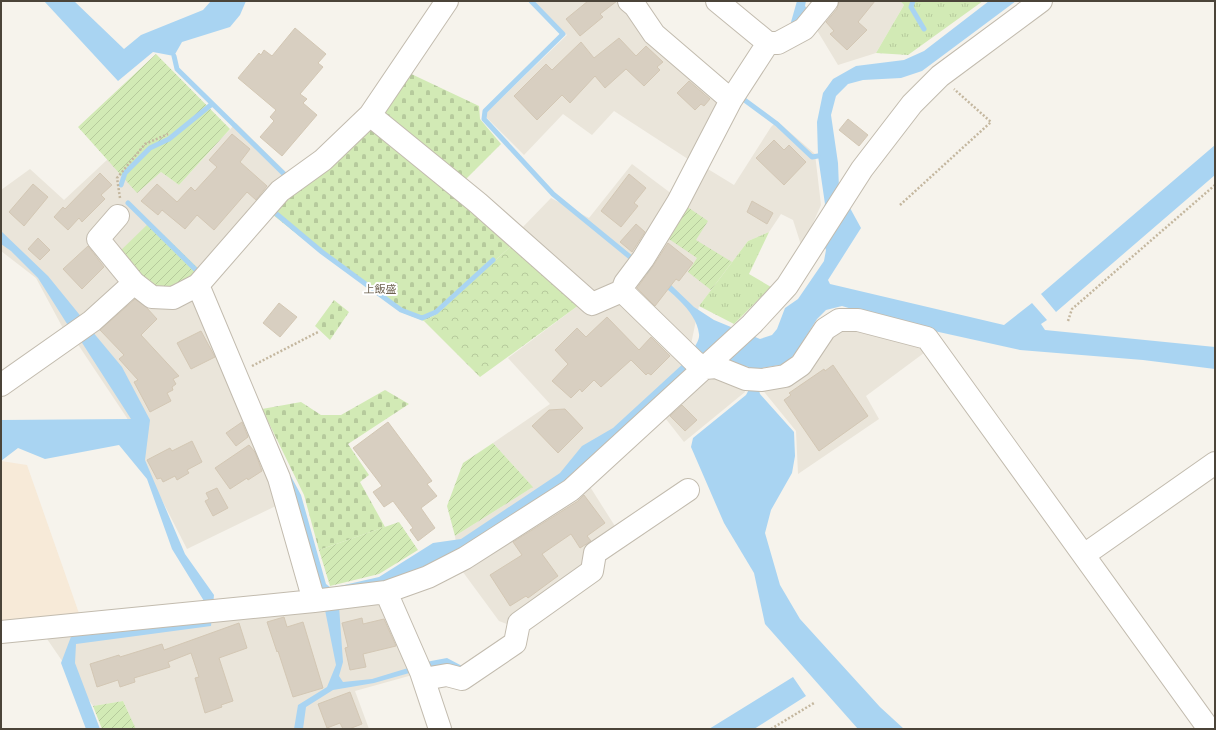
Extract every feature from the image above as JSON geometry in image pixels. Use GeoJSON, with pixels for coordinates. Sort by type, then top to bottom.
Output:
{"type":"FeatureCollection","features":[{"type":"Feature","properties":{"kind":"street"},"geometry":{"type":"LineString","coordinates":[[118,216],[98,239],[134,283],[152,297],[173,298],[198,285],[280,191],[323,160],[370,115],[447,1]]}},
{"type":"Feature","properties":{"kind":"street"},"geometry":{"type":"LineString","coordinates":[[629,1],[635,6],[654,34],[734,95]]}},
{"type":"Feature","properties":{"kind":"street"},"geometry":{"type":"LineString","coordinates":[[717,1],[768,43],[778,42],[804,29],[827,1]]}},
{"type":"Feature","properties":{"kind":"street"},"geometry":{"type":"LineString","coordinates":[[1,632],[327,600],[386,592],[428,577],[465,558],[571,490],[696,362],[752,324],[787,286],[847,192],[883,140],[912,104],[940,76],[1041,1]]}},
{"type":"Feature","properties":{"kind":"street"},"geometry":{"type":"LineString","coordinates":[[370,115],[478,203],[592,304],[622,291],[678,202],[734,95],[768,43]]}},
{"type":"Feature","properties":{"kind":"street"},"geometry":{"type":"LineString","coordinates":[[1,385],[92,320],[134,283]]}},
{"type":"Feature","properties":{"kind":"street"},"geometry":{"type":"LineString","coordinates":[[198,285],[279,478],[327,600]]}},
{"type":"Feature","properties":{"kind":"street"},"geometry":{"type":"LineString","coordinates":[[622,291],[696,362],[754,380],[785,376],[801,365],[825,329],[839,320],[858,320],[927,338],[1209,729]]}},
{"type":"Feature","properties":{"kind":"street"},"geometry":{"type":"LineString","coordinates":[[1084,555],[1215,463]]}},
{"type":"Feature","properties":{"kind":"street"},"geometry":{"type":"LineString","coordinates":[[421,671],[447,674],[462,679],[515,643],[519,622],[592,571],[595,553],[688,490]]}},
{"type":"Feature","properties":{"kind":"street"},"geometry":{"type":"LineString","coordinates":[[386,592],[421,671],[440,729]]}},
{"type":"Feature","properties":{"kind":"path"},"geometry":{"type":"LineString","coordinates":[[900,205],[991,122],[940,76]]}},
{"type":"Feature","properties":{"kind":"path"},"geometry":{"type":"LineString","coordinates":[[118,216],[121,205],[117,178],[145,144],[168,134]]}},
{"type":"Feature","properties":{"kind":"path"},"geometry":{"type":"LineString","coordinates":[[1068,322],[1072,309],[1215,185]]}},
{"type":"Feature","properties":{"kind":"path"},"geometry":{"type":"LineString","coordinates":[[236,374],[318,332]]}},
{"type":"Feature","properties":{"kind":"path"},"geometry":{"type":"LineString","coordinates":[[771,729],[814,703]]}},
{"type":"Feature","properties":{"kind":"shaded area"},"geometry":{"type":"Polygon","coordinates":[[[534,1],[635,1],[735,100],[703,166],[734,185],[771,127],[777,121],[815,154],[821,205],[802,248],[793,220],[781,214],[769,232],[748,241],[699,306],[690,349],[744,383],[745,392],[684,442],[662,414],[587,482],[625,542],[512,626],[499,621],[460,568],[455,536],[533,487],[493,443],[550,404],[508,358],[579,305],[520,230],[551,198],[589,218],[632,164],[676,197],[694,163],[614,111],[592,135],[563,114],[524,155],[484,115],[567,35],[534,1]]]}},
{"type":"Feature","properties":{"kind":"shaded area"},"geometry":{"type":"Polygon","coordinates":[[[813,1],[900,1],[904,5],[876,53],[838,65],[815,27],[813,1]]]}},
{"type":"Feature","properties":{"kind":"shaded area"},"geometry":{"type":"Polygon","coordinates":[[[236,123],[290,176],[195,281],[280,504],[187,549],[143,463],[127,418],[75,340],[65,332],[36,278],[1,251],[1,190],[30,169],[64,200],[108,159],[137,192],[161,172],[179,185],[236,123]]]}},
{"type":"Feature","properties":{"kind":"shaded area"},"geometry":{"type":"Polygon","coordinates":[[[843,323],[916,341],[928,350],[866,396],[879,419],[798,474],[796,431],[761,388],[843,323]]]}},
{"type":"Feature","properties":{"kind":"shaded area"},"geometry":{"type":"Polygon","coordinates":[[[1,461],[27,465],[81,619],[1,628],[1,461]]]}},
{"type":"Feature","properties":{"kind":"shaded area"},"geometry":{"type":"Polygon","coordinates":[[[395,595],[416,674],[355,691],[369,729],[136,729],[123,701],[93,706],[45,636],[395,595]]]}},
{"type":"Feature","properties":{"kind":"green space"},"geometry":{"type":"Polygon","coordinates":[[[900,1],[983,1],[908,55],[876,53],[904,5],[900,1]]]}},
{"type":"Feature","properties":{"kind":"green space"},"geometry":{"type":"Polygon","coordinates":[[[156,54],[230,129],[179,185],[161,172],[137,193],[78,127],[156,54]]]}},
{"type":"Feature","properties":{"kind":"green space"},"geometry":{"type":"Polygon","coordinates":[[[405,71],[479,106],[480,119],[501,144],[463,182],[381,113],[405,71]]]}},
{"type":"Feature","properties":{"kind":"green space"},"geometry":{"type":"Polygon","coordinates":[[[370,125],[511,246],[437,314],[424,321],[401,312],[321,253],[273,215],[290,189],[370,125]]]}},
{"type":"Feature","properties":{"kind":"green space"},"geometry":{"type":"Polygon","coordinates":[[[683,204],[708,221],[696,240],[732,262],[711,290],[688,272],[697,258],[663,235],[683,204]]]}},
{"type":"Feature","properties":{"kind":"green space"},"geometry":{"type":"Polygon","coordinates":[[[150,222],[202,272],[195,281],[156,291],[117,254],[150,222]]]}},
{"type":"Feature","properties":{"kind":"green space"},"geometry":{"type":"Polygon","coordinates":[[[769,232],[749,274],[771,287],[734,324],[699,306],[748,241],[769,232]]]}},
{"type":"Feature","properties":{"kind":"green space"},"geometry":{"type":"Polygon","coordinates":[[[511,246],[579,305],[480,377],[424,321],[437,314],[511,246]]]}},
{"type":"Feature","properties":{"kind":"green space"},"geometry":{"type":"Polygon","coordinates":[[[334,300],[349,312],[330,340],[315,326],[334,300]]]}},
{"type":"Feature","properties":{"kind":"green space"},"geometry":{"type":"Polygon","coordinates":[[[385,390],[409,404],[348,444],[369,475],[360,482],[385,527],[319,550],[304,495],[262,409],[301,402],[321,415],[341,415],[385,390]]]}},
{"type":"Feature","properties":{"kind":"green space"},"geometry":{"type":"Polygon","coordinates":[[[493,443],[533,487],[455,536],[447,506],[463,463],[493,443]]]}},
{"type":"Feature","properties":{"kind":"green space"},"geometry":{"type":"Polygon","coordinates":[[[399,522],[418,550],[379,574],[330,586],[319,550],[399,522]]]}},
{"type":"Feature","properties":{"kind":"green space"},"geometry":{"type":"Polygon","coordinates":[[[123,701],[136,729],[102,729],[93,706],[123,701]]]}},
{"type":"Feature","properties":{"kind":"water"},"geometry":{"type":"Polygon","coordinates":[[[44,1],[74,1],[124,49],[141,35],[203,10],[211,1],[246,1],[240,15],[230,27],[182,42],[174,56],[153,52],[118,81],[44,1]]]}},
{"type":"Feature","properties":{"kind":"water"},"geometry":{"type":"Polygon","coordinates":[[[797,1],[806,1],[805,6],[811,14],[797,27],[791,22],[797,1]]]}},
{"type":"Feature","properties":{"kind":"water"},"geometry":{"type":"Polygon","coordinates":[[[989,1],[1016,1],[922,71],[901,78],[863,80],[848,84],[836,96],[831,115],[838,163],[839,188],[861,228],[828,280],[830,284],[1004,325],[1032,303],[1047,320],[1041,324],[1045,330],[1215,347],[1215,369],[1143,360],[1020,350],[898,323],[842,306],[826,310],[817,319],[797,351],[786,364],[762,368],[759,370],[758,386],[760,394],[794,432],[795,456],[792,473],[771,510],[765,533],[780,585],[800,619],[880,707],[904,729],[858,729],[765,624],[754,573],[724,523],[691,447],[693,438],[746,395],[751,381],[749,367],[722,362],[692,351],[697,343],[699,334],[697,325],[692,316],[678,299],[646,273],[649,268],[670,284],[694,307],[714,320],[760,339],[772,335],[777,329],[785,308],[798,299],[824,261],[826,250],[816,227],[825,204],[818,156],[817,122],[823,93],[833,79],[856,66],[904,60],[924,51],[989,1]]]}},
{"type":"Feature","properties":{"kind":"water"},"geometry":{"type":"Polygon","coordinates":[[[1215,145],[1215,175],[1056,312],[1041,294],[1215,145]]]}},
{"type":"Feature","properties":{"kind":"water"},"geometry":{"type":"Polygon","coordinates":[[[1,231],[48,276],[83,319],[69,327],[38,278],[11,251],[1,244],[1,231]]]}},
{"type":"Feature","properties":{"kind":"water"},"geometry":{"type":"Polygon","coordinates":[[[92,331],[122,367],[150,420],[145,460],[185,554],[214,595],[211,626],[76,644],[75,663],[100,729],[86,729],[61,663],[72,634],[204,620],[204,601],[172,549],[147,479],[119,445],[45,459],[18,448],[1,461],[1,420],[131,419],[79,338],[92,331]]]}},
{"type":"Feature","properties":{"kind":"water"},"geometry":{"type":"Polygon","coordinates":[[[685,362],[686,376],[579,476],[470,547],[339,606],[343,662],[339,676],[343,682],[372,679],[431,661],[447,658],[464,667],[465,672],[434,666],[374,683],[333,690],[306,707],[303,729],[294,729],[298,705],[327,687],[336,665],[322,595],[271,439],[301,495],[326,584],[331,588],[379,577],[433,543],[461,539],[560,473],[582,446],[613,428],[685,362]]]}},
{"type":"Feature","properties":{"kind":"water"},"geometry":{"type":"Polygon","coordinates":[[[793,677],[806,696],[754,729],[709,729],[793,677]]]}},
{"type":"Feature","properties":{"kind":"building"},"geometry":{"type":"Polygon","coordinates":[[[588,1],[617,1],[600,14],[603,17],[580,36],[566,19],[588,1]]]}},
{"type":"Feature","properties":{"kind":"building"},"geometry":{"type":"Polygon","coordinates":[[[839,1],[875,1],[858,22],[867,30],[847,50],[830,34],[834,31],[826,22],[837,9],[839,1]]]}},
{"type":"Feature","properties":{"kind":"building"},"geometry":{"type":"Polygon","coordinates":[[[295,28],[326,54],[318,63],[323,67],[300,94],[307,99],[303,103],[317,115],[282,156],[260,137],[274,121],[270,117],[276,110],[238,78],[259,53],[261,55],[264,50],[272,56],[295,28]]]}},
{"type":"Feature","properties":{"kind":"building"},"geometry":{"type":"Polygon","coordinates":[[[619,38],[636,56],[646,46],[663,62],[657,67],[660,70],[644,86],[626,69],[605,88],[595,76],[570,103],[562,95],[537,120],[514,96],[546,64],[552,70],[581,42],[594,58],[619,38]]]}},
{"type":"Feature","properties":{"kind":"building"},"geometry":{"type":"Polygon","coordinates":[[[689,81],[710,99],[704,106],[701,104],[695,110],[677,93],[689,81]]]}},
{"type":"Feature","properties":{"kind":"building"},"geometry":{"type":"Polygon","coordinates":[[[848,119],[868,135],[859,146],[839,130],[848,119]]]}},
{"type":"Feature","properties":{"kind":"building"},"geometry":{"type":"Polygon","coordinates":[[[232,134],[250,149],[240,162],[267,186],[256,200],[247,192],[214,230],[197,215],[185,229],[162,210],[158,215],[141,201],[157,184],[177,202],[191,187],[195,191],[217,167],[209,160],[232,134]]]}},
{"type":"Feature","properties":{"kind":"building"},"geometry":{"type":"Polygon","coordinates":[[[774,140],[784,150],[789,145],[806,162],[784,185],[756,158],[774,140]]]}},
{"type":"Feature","properties":{"kind":"building"},"geometry":{"type":"Polygon","coordinates":[[[100,173],[112,185],[101,195],[105,199],[82,222],[79,218],[68,230],[54,217],[63,207],[65,209],[100,173]]]}},
{"type":"Feature","properties":{"kind":"building"},"geometry":{"type":"Polygon","coordinates":[[[629,174],[646,188],[634,203],[638,206],[621,227],[601,211],[629,174]]]}},
{"type":"Feature","properties":{"kind":"building"},"geometry":{"type":"Polygon","coordinates":[[[33,184],[48,197],[24,226],[9,212],[33,184]]]}},
{"type":"Feature","properties":{"kind":"building"},"geometry":{"type":"Polygon","coordinates":[[[752,201],[773,213],[767,224],[747,212],[752,201]]]}},
{"type":"Feature","properties":{"kind":"building"},"geometry":{"type":"Polygon","coordinates":[[[636,224],[645,232],[632,252],[620,242],[636,224]]]}},
{"type":"Feature","properties":{"kind":"building"},"geometry":{"type":"Polygon","coordinates":[[[38,238],[50,250],[40,260],[28,249],[38,238]]]}},
{"type":"Feature","properties":{"kind":"building"},"geometry":{"type":"Polygon","coordinates":[[[668,243],[693,263],[679,281],[676,279],[655,306],[637,288],[668,243]]]}},
{"type":"Feature","properties":{"kind":"building"},"geometry":{"type":"Polygon","coordinates":[[[88,246],[104,267],[82,289],[63,269],[88,246]]]}},
{"type":"Feature","properties":{"kind":"building"},"geometry":{"type":"Polygon","coordinates":[[[135,299],[146,307],[157,319],[141,335],[179,376],[173,379],[176,384],[172,387],[173,390],[167,393],[171,401],[150,412],[134,382],[138,380],[119,359],[124,355],[100,330],[135,299]]]}},
{"type":"Feature","properties":{"kind":"building"},"geometry":{"type":"Polygon","coordinates":[[[279,303],[297,317],[280,337],[263,323],[279,303]]]}},
{"type":"Feature","properties":{"kind":"building"},"geometry":{"type":"Polygon","coordinates":[[[607,317],[639,350],[651,337],[670,356],[651,375],[648,373],[646,375],[631,360],[601,387],[594,380],[582,392],[580,389],[571,398],[552,381],[568,364],[555,350],[577,328],[586,337],[607,317]]]}},
{"type":"Feature","properties":{"kind":"building"},"geometry":{"type":"Polygon","coordinates":[[[201,331],[215,357],[191,369],[177,343],[201,331]]]}},
{"type":"Feature","properties":{"kind":"building"},"geometry":{"type":"Polygon","coordinates":[[[833,365],[868,416],[819,451],[784,400],[791,395],[789,393],[824,369],[825,371],[833,365]]]}},
{"type":"Feature","properties":{"kind":"building"},"geometry":{"type":"Polygon","coordinates":[[[682,405],[697,420],[685,431],[670,416],[682,405]]]}},
{"type":"Feature","properties":{"kind":"building"},"geometry":{"type":"Polygon","coordinates":[[[565,409],[583,428],[558,453],[532,426],[549,410],[565,409]]]}},
{"type":"Feature","properties":{"kind":"building"},"geometry":{"type":"Polygon","coordinates":[[[242,422],[248,437],[236,446],[226,433],[242,422]]]}},
{"type":"Feature","properties":{"kind":"building"},"geometry":{"type":"Polygon","coordinates":[[[388,422],[432,481],[427,484],[437,496],[421,508],[435,528],[418,541],[410,530],[413,528],[393,501],[384,507],[373,492],[382,486],[353,448],[388,422]]]}},
{"type":"Feature","properties":{"kind":"building"},"geometry":{"type":"Polygon","coordinates":[[[192,441],[202,462],[187,470],[189,473],[177,480],[175,476],[163,482],[161,478],[157,479],[147,460],[170,448],[172,451],[192,441]]]}},
{"type":"Feature","properties":{"kind":"building"},"geometry":{"type":"Polygon","coordinates":[[[249,445],[255,452],[262,471],[248,480],[247,478],[230,489],[215,468],[249,445]]]}},
{"type":"Feature","properties":{"kind":"building"},"geometry":{"type":"Polygon","coordinates":[[[217,488],[228,508],[213,516],[205,501],[209,499],[206,493],[217,488]]]}},
{"type":"Feature","properties":{"kind":"building"},"geometry":{"type":"Polygon","coordinates":[[[584,495],[605,523],[587,536],[591,541],[580,548],[571,534],[542,554],[558,576],[528,598],[526,596],[510,606],[490,575],[522,555],[513,542],[578,501],[584,495]]]}},
{"type":"Feature","properties":{"kind":"building"},"geometry":{"type":"Polygon","coordinates":[[[284,617],[287,627],[303,622],[323,688],[293,697],[267,622],[284,617]]]}},
{"type":"Feature","properties":{"kind":"building"},"geometry":{"type":"Polygon","coordinates":[[[362,618],[363,624],[384,619],[396,646],[363,654],[366,667],[350,670],[345,648],[348,647],[342,623],[362,618]]]}},
{"type":"Feature","properties":{"kind":"building"},"geometry":{"type":"Polygon","coordinates":[[[239,623],[247,648],[219,658],[233,701],[221,705],[222,707],[205,713],[195,678],[199,677],[191,653],[168,662],[170,667],[134,678],[135,682],[120,687],[118,680],[97,687],[90,664],[119,655],[120,657],[162,644],[164,650],[239,623]]]}},
{"type":"Feature","properties":{"kind":"building"},"geometry":{"type":"Polygon","coordinates":[[[350,692],[362,724],[349,729],[343,729],[340,723],[327,728],[318,704],[350,692]]]}},
{"type":"Feature","properties":{"kind":"waterway"},"geometry":{"type":"LineString","coordinates":[[531,1],[563,34],[485,111],[484,119],[553,194],[635,261]]}},
{"type":"Feature","properties":{"kind":"waterway"},"geometry":{"type":"LineString","coordinates":[[913,1],[911,7],[924,29]]}},
{"type":"Feature","properties":{"kind":"waterway"},"geometry":{"type":"LineString","coordinates":[[174,56],[177,69],[285,175]]}},
{"type":"Feature","properties":{"kind":"waterway"},"geometry":{"type":"LineString","coordinates":[[739,96],[777,124],[812,157],[818,156]]}},
{"type":"Feature","properties":{"kind":"waterway"},"geometry":{"type":"LineString","coordinates":[[121,185],[125,173],[150,148],[169,139],[212,104]]}},
{"type":"Feature","properties":{"kind":"waterway"},"geometry":{"type":"LineString","coordinates":[[128,203],[199,273]]}},
{"type":"Feature","properties":{"kind":"waterway"},"geometry":{"type":"LineString","coordinates":[[273,211],[322,252],[401,310],[422,318],[436,312],[493,260]]}},
{"type":"Feature","properties":{"kind":"district","name":"上飯盛"},"geometry":{"type":"Point","coordinates":[380,289]}}]}
